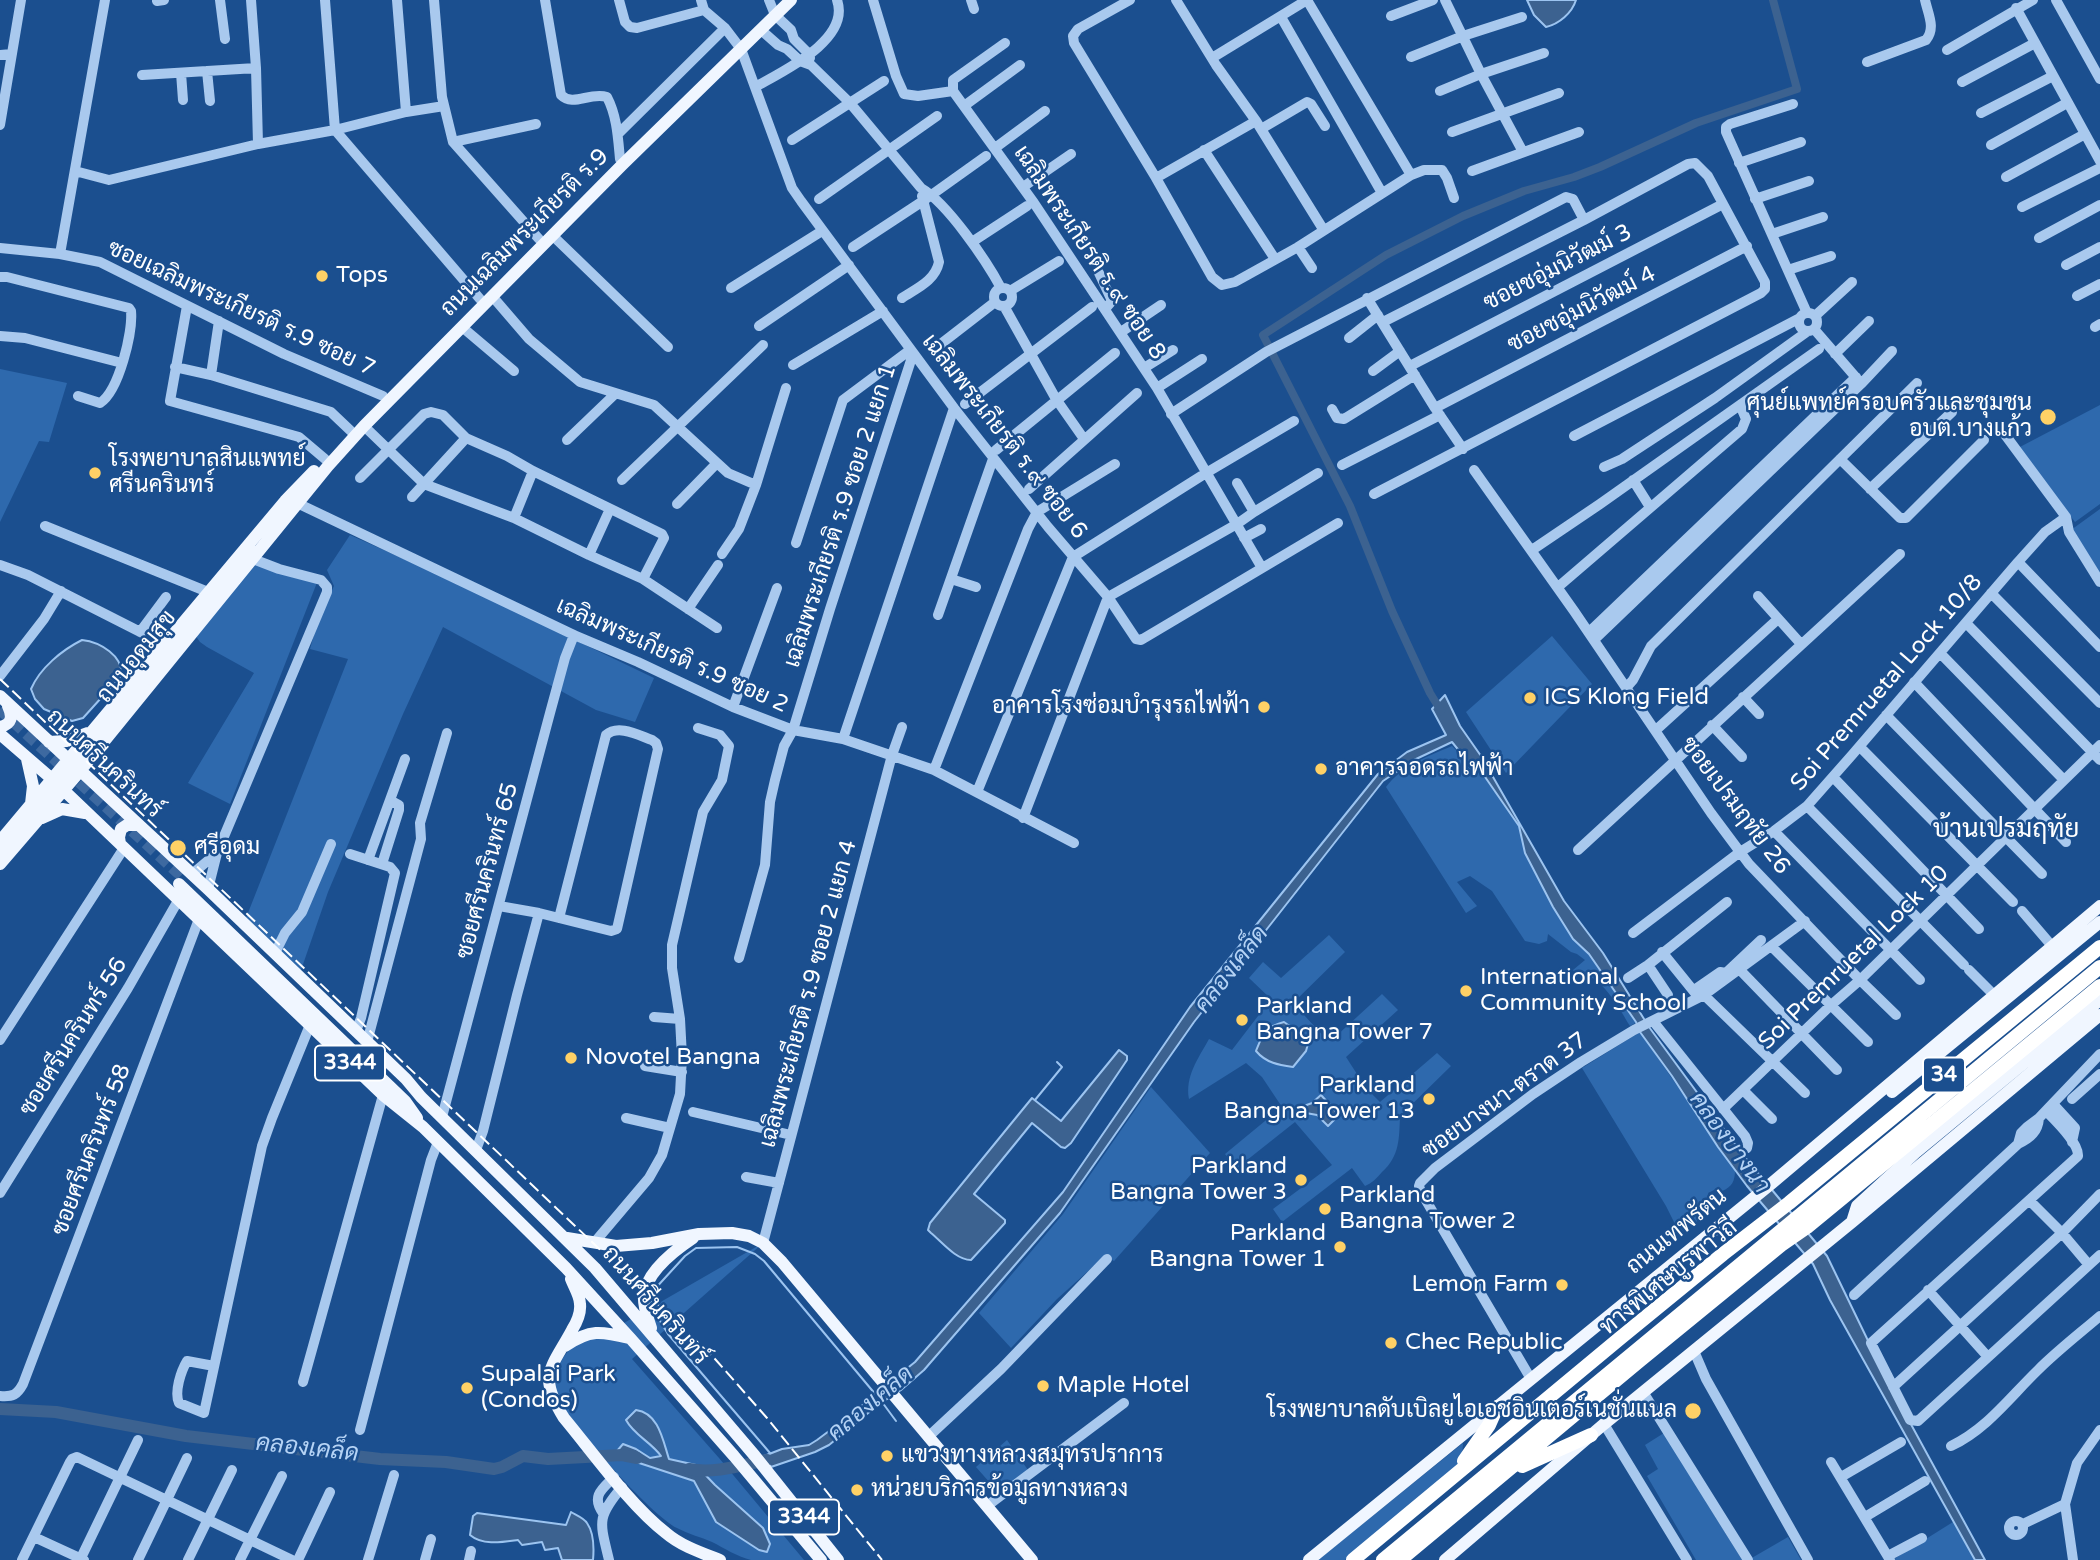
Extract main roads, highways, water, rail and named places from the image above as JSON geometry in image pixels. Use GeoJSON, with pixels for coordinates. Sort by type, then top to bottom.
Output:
{"type":"FeatureCollection","features":[{"type":"Feature","properties":{"kind":"highway","name":"ถนนเทพรัตน"},"geometry":{"type":"LineString","coordinates":[[1353,1560],[2100,947]]}},
{"type":"Feature","properties":{"kind":"highway","name":"ทางพิเศษบูรพาวิถี"},"geometry":{"type":"LineString","coordinates":[[1364,1560],[2100,952]]}},
{"type":"Feature","properties":{"kind":"highway","name":"ทางพิเศษบูรพาวิถี"},"geometry":{"type":"LineString","coordinates":[[1383,1560],[2100,967]]}},
{"type":"Feature","properties":{"kind":"highway"},"geometry":{"type":"LineString","coordinates":[[1394,1560],[2100,976]]}},
{"type":"Feature","properties":{"kind":"highway","name":"34"},"geometry":{"type":"LineString","coordinates":[[1400,1560],[2100,986]]}},
{"type":"Feature","properties":{"kind":"highway"},"geometry":{"type":"LineString","coordinates":[[1456,1474],[1489,1425],[1497,1407]]}},
{"type":"Feature","properties":{"kind":"highway"},"geometry":{"type":"LineString","coordinates":[[1504,1473],[1591,1435]]}},
{"type":"Feature","properties":{"kind":"main road","name":"ถนนเฉลิมพระเกียรติ ร.9"},"geometry":{"type":"LineString","coordinates":[[67,760],[285,501],[325,459],[361,426],[738,46],[774,6],[791,0]]}},
{"type":"Feature","properties":{"kind":"main road","name":"ถนนเฉลิมพระเกียรติ ร.9"},"geometry":{"type":"LineString","coordinates":[[592,191],[620,159],[738,46],[761,30],[774,6]]}},
{"type":"Feature","properties":{"kind":"main road","name":"ถนนเฉลิมพระเกียรติ ร.9"},"geometry":{"type":"LineString","coordinates":[[429,355],[462,327],[486,299]]}},
{"type":"Feature","properties":{"kind":"main road","name":"ถนนเฉลิมพระเกียรติ ร.9"},"geometry":{"type":"LineString","coordinates":[[80,771],[383,396],[404,380]]}},
{"type":"Feature","properties":{"kind":"main road","name":"ถนนเฉลิมพระเกียรติ ร.9"},"geometry":{"type":"LineString","coordinates":[[252,555],[306,480]]}},
{"type":"Feature","properties":{"kind":"main road","name":"ถนนเฉลิมพระเกียรติ ร.9"},"geometry":{"type":"LineString","coordinates":[[273,524],[298,503]]}},
{"type":"Feature","properties":{"kind":"main road","name":"ถนนอุดมสุข"},"geometry":{"type":"LineString","coordinates":[[0,853],[252,555]]}},
{"type":"Feature","properties":{"kind":"main road"},"geometry":{"type":"LineString","coordinates":[[0,727],[7,725],[12,715],[3,699]]}},
{"type":"Feature","properties":{"kind":"main road","name":"ถนนศรีนครินทร์"},"geometry":{"type":"LineString","coordinates":[[3,699],[151,836],[185,879],[405,1101],[438,1142],[566,1268],[734,1456],[821,1560]]}},
{"type":"Feature","properties":{"kind":"main road"},"geometry":{"type":"LineString","coordinates":[[110,709],[107,716],[109,722],[116,723],[122,719]]}},
{"type":"Feature","properties":{"kind":"main road"},"geometry":{"type":"LineString","coordinates":[[49,742],[77,738],[91,731]]}},
{"type":"Feature","properties":{"kind":"main road","name":"ถนนศรีนครินทร์"},"geometry":{"type":"LineString","coordinates":[[0,734],[52,779],[383,1095],[424,1127]]}},
{"type":"Feature","properties":{"kind":"main road"},"geometry":{"type":"LineString","coordinates":[[97,786],[94,764],[100,746]]}},
{"type":"Feature","properties":{"kind":"main road"},"geometry":{"type":"LineString","coordinates":[[27,757],[33,786],[31,804]]}},
{"type":"Feature","properties":{"kind":"main road"},"geometry":{"type":"LineString","coordinates":[[0,841],[67,760]]}},
{"type":"Feature","properties":{"kind":"main road"},"geometry":{"type":"LineString","coordinates":[[0,864],[80,771]]}},
{"type":"Feature","properties":{"kind":"main road"},"geometry":{"type":"LineString","coordinates":[[36,822],[62,809],[88,814]]}},
{"type":"Feature","properties":{"kind":"main road"},"geometry":{"type":"LineString","coordinates":[[126,850],[119,837],[121,829],[127,825],[138,825]]}},
{"type":"Feature","properties":{"kind":"main road","name":"ถนนศรีนครินทร์"},"geometry":{"type":"LineString","coordinates":[[185,879],[208,890],[368,1042],[567,1238],[652,1333],[838,1560]]}},
{"type":"Feature","properties":{"kind":"main road","name":"ถนนศรีนครินทร์"},"geometry":{"type":"LineString","coordinates":[[185,879],[401,1086],[421,1097]]}},
{"type":"Feature","properties":{"kind":"main road"},"geometry":{"type":"LineString","coordinates":[[1997,999],[2100,905]]}},
{"type":"Feature","properties":{"kind":"main road"},"geometry":{"type":"LineString","coordinates":[[1997,999],[2100,922]]}},
{"type":"Feature","properties":{"kind":"main road","name":"ถนนเทพรัตน"},"geometry":{"type":"LineString","coordinates":[[1309,1560],[1807,1154],[1870,1111],[1997,999]]}},
{"type":"Feature","properties":{"kind":"main road"},"geometry":{"type":"LineString","coordinates":[[1852,1223],[1857,1206],[1916,1152],[2100,1000]]}},
{"type":"Feature","properties":{"kind":"main road","name":"34"},"geometry":{"type":"LineString","coordinates":[[1445,1560],[1604,1424],[1852,1223],[2100,1015]]}},
{"type":"Feature","properties":{"kind":"main road"},"geometry":{"type":"LineString","coordinates":[[567,1238],[616,1246],[652,1243],[699,1234],[732,1233],[749,1236],[763,1243],[782,1262],[1032,1560]]}},
{"type":"Feature","properties":{"kind":"main road"},"geometry":{"type":"LineString","coordinates":[[652,1333],[644,1295],[648,1281],[659,1267],[699,1234]]}},
{"type":"Feature","properties":{"kind":"main road"},"geometry":{"type":"LineString","coordinates":[[566,1268],[579,1297],[580,1314],[548,1374],[551,1394],[564,1418],[666,1534],[720,1560]]}},
{"type":"Feature","properties":{"kind":"main road"},"geometry":{"type":"LineString","coordinates":[[561,1348],[580,1336],[593,1332],[606,1332],[631,1339]]}},
{"type":"Feature","properties":{"kind":"water"},"geometry":{"type":"Polygon","coordinates":[[[1527,0],[1576,0],[1564,17],[1546,27],[1534,15],[1527,0]]]}},
{"type":"Feature","properties":{"kind":"water"},"geometry":{"type":"Polygon","coordinates":[[[82,640],[103,647],[115,656],[119,662],[121,676],[83,718],[72,721],[44,709],[31,689],[52,660],[82,640]]]}},
{"type":"Feature","properties":{"kind":"water","name":"คลองบางนา"},"geometry":{"type":"Polygon","coordinates":[[[1445,695],[1460,726],[1481,756],[1564,901],[1603,953],[1649,1027],[1743,1155],[1827,1256],[1889,1384],[1985,1560],[1975,1560],[1830,1300],[1813,1264],[1718,1147],[1589,954],[1573,939],[1525,853],[1519,826],[1474,761],[1469,763],[1452,742],[1414,760],[1383,781],[1194,1022],[1060,1213],[924,1370],[829,1445],[771,1467],[764,1456],[782,1449],[809,1445],[861,1407],[869,1396],[873,1396],[915,1362],[1063,1192],[1190,1007],[1378,774],[1407,752],[1446,735],[1432,709],[1445,695]]]}},
{"type":"Feature","properties":{"kind":"water"},"geometry":{"type":"Polygon","coordinates":[[[1284,1022],[1309,1040],[1306,1051],[1293,1067],[1268,1061],[1256,1051],[1265,1032],[1284,1022]]]}},
{"type":"Feature","properties":{"kind":"water"},"geometry":{"type":"Polygon","coordinates":[[[1119,1050],[1127,1056],[1127,1060],[1071,1143],[1065,1148],[1061,1147],[1032,1123],[974,1194],[1005,1220],[1005,1223],[971,1260],[955,1254],[928,1230],[930,1223],[1032,1098],[1061,1121],[1119,1050]]]}},
{"type":"Feature","properties":{"kind":"water"},"geometry":{"type":"Polygon","coordinates":[[[1321,1095],[1339,1115],[1328,1126],[1317,1115],[1304,1110],[1304,1106],[1321,1095]]]}},
{"type":"Feature","properties":{"kind":"water"},"geometry":{"type":"Polygon","coordinates":[[[636,1410],[644,1412],[655,1422],[669,1459],[696,1465],[763,1528],[770,1544],[767,1552],[759,1550],[716,1522],[694,1481],[627,1459],[617,1451],[623,1444],[650,1458],[661,1456],[626,1420],[636,1410]]]}},
{"type":"Feature","properties":{"kind":"water"},"geometry":{"type":"Polygon","coordinates":[[[571,1512],[584,1520],[591,1531],[593,1560],[562,1560],[558,1548],[545,1550],[542,1542],[522,1545],[518,1540],[487,1542],[470,1535],[473,1516],[477,1513],[566,1525],[571,1512]]]}},
{"type":"Feature","properties":{"kind":"waterway"},"geometry":{"type":"LineString","coordinates":[[1441,711],[1392,611],[1350,506],[1263,335],[1386,255],[1463,216],[1524,191],[1600,167],[1696,123],[1797,89],[1773,0]]}},
{"type":"Feature","properties":{"kind":"waterway"},"geometry":{"type":"LineString","coordinates":[[1035,1100],[1062,1067],[1057,1062]]}},
{"type":"Feature","properties":{"kind":"waterway"},"geometry":{"type":"LineString","coordinates":[[770,1453],[668,1334],[651,1306],[653,1291],[685,1256],[696,1248],[737,1247],[764,1261],[876,1395]]}},
{"type":"Feature","properties":{"kind":"waterway"},"geometry":{"type":"LineString","coordinates":[[882,1402],[896,1421]]}},
{"type":"Feature","properties":{"kind":"waterway","name":"คลองเคล็ด"},"geometry":{"type":"LineString","coordinates":[[0,1409],[56,1412],[186,1436],[380,1459],[446,1462],[494,1469],[523,1456],[548,1459],[622,1455],[637,1458]]}},
{"type":"Feature","properties":{"kind":"waterway","name":"คลองเคล็ด"},"geometry":{"type":"LineString","coordinates":[[689,1469],[719,1470],[767,1460]]}},
{"type":"Feature","properties":{"kind":"tunnel"},"geometry":{"type":"LineString","coordinates":[[0,709],[184,878]]}},
{"type":"Feature","properties":{"kind":"railway"},"geometry":{"type":"LineString","coordinates":[[0,679],[715,1359],[767,1418],[882,1560]]}},
{"type":"Feature","properties":{"kind":"place","name":"Tops"},"geometry":{"type":"Point","coordinates":[322,276]}},
{"type":"Feature","properties":{"kind":"place","name":"ศุนย์แพทย์ครอบครัวและชุมชน อบต.บางแก้ว"},"geometry":{"type":"Point","coordinates":[2048,417]}},
{"type":"Feature","properties":{"kind":"place","name":"โรงพยาบาลสินแพทย์ ศรีนครินทร์"},"geometry":{"type":"Point","coordinates":[95,473]}},
{"type":"Feature","properties":{"kind":"place","name":"ICS Klong Field"},"geometry":{"type":"Point","coordinates":[1530,698]}},
{"type":"Feature","properties":{"kind":"place","name":"อาคารโรงซ่อมบำรุงรถไฟฟ้า"},"geometry":{"type":"Point","coordinates":[1264,707]}},
{"type":"Feature","properties":{"kind":"place","name":"อาคารจอดรถไฟฟ้า"},"geometry":{"type":"Point","coordinates":[1321,769]}},
{"type":"Feature","properties":{"kind":"place","name":"ศรีอุดม"},"geometry":{"type":"Point","coordinates":[178,848]}},
{"type":"Feature","properties":{"kind":"place","name":"International Community School"},"geometry":{"type":"Point","coordinates":[1466,991]}},
{"type":"Feature","properties":{"kind":"place","name":"Parkland Bangna Tower 7"},"geometry":{"type":"Point","coordinates":[1242,1020]}},
{"type":"Feature","properties":{"kind":"place","name":"Novotel Bangna"},"geometry":{"type":"Point","coordinates":[571,1058]}},
{"type":"Feature","properties":{"kind":"place","name":"Parkland Bangna Tower 13"},"geometry":{"type":"Point","coordinates":[1429,1099]}},
{"type":"Feature","properties":{"kind":"place","name":"Parkland Bangna Tower 3"},"geometry":{"type":"Point","coordinates":[1301,1180]}},
{"type":"Feature","properties":{"kind":"place","name":"Parkland Bangna Tower 2"},"geometry":{"type":"Point","coordinates":[1325,1209]}},
{"type":"Feature","properties":{"kind":"place","name":"Parkland Bangna Tower 1"},"geometry":{"type":"Point","coordinates":[1340,1247]}},
{"type":"Feature","properties":{"kind":"place","name":"Lemon Farm"},"geometry":{"type":"Point","coordinates":[1562,1285]}},
{"type":"Feature","properties":{"kind":"place","name":"Chec Republic"},"geometry":{"type":"Point","coordinates":[1391,1343]}},
{"type":"Feature","properties":{"kind":"place","name":"Maple Hotel"},"geometry":{"type":"Point","coordinates":[1043,1386]}},
{"type":"Feature","properties":{"kind":"place","name":"Supalai Park (Condos)"},"geometry":{"type":"Point","coordinates":[467,1388]}},
{"type":"Feature","properties":{"kind":"place","name":"โรงพยาบาลดับเบิลยูไอเอชอินเตอร์เนชั่นแนล"},"geometry":{"type":"Point","coordinates":[1693,1411]}},
{"type":"Feature","properties":{"kind":"place","name":"แขวงทางหลวงสมุทรปราการ"},"geometry":{"type":"Point","coordinates":[887,1456]}},
{"type":"Feature","properties":{"kind":"place","name":"หน่วยบริการข้อมูลทางหลวง"},"geometry":{"type":"Point","coordinates":[857,1490]}},
{"type":"Feature","properties":{"kind":"district","name":"บ้านเปรมฤทัย"},"geometry":{"type":"Point","coordinates":[2006,830]}}]}
